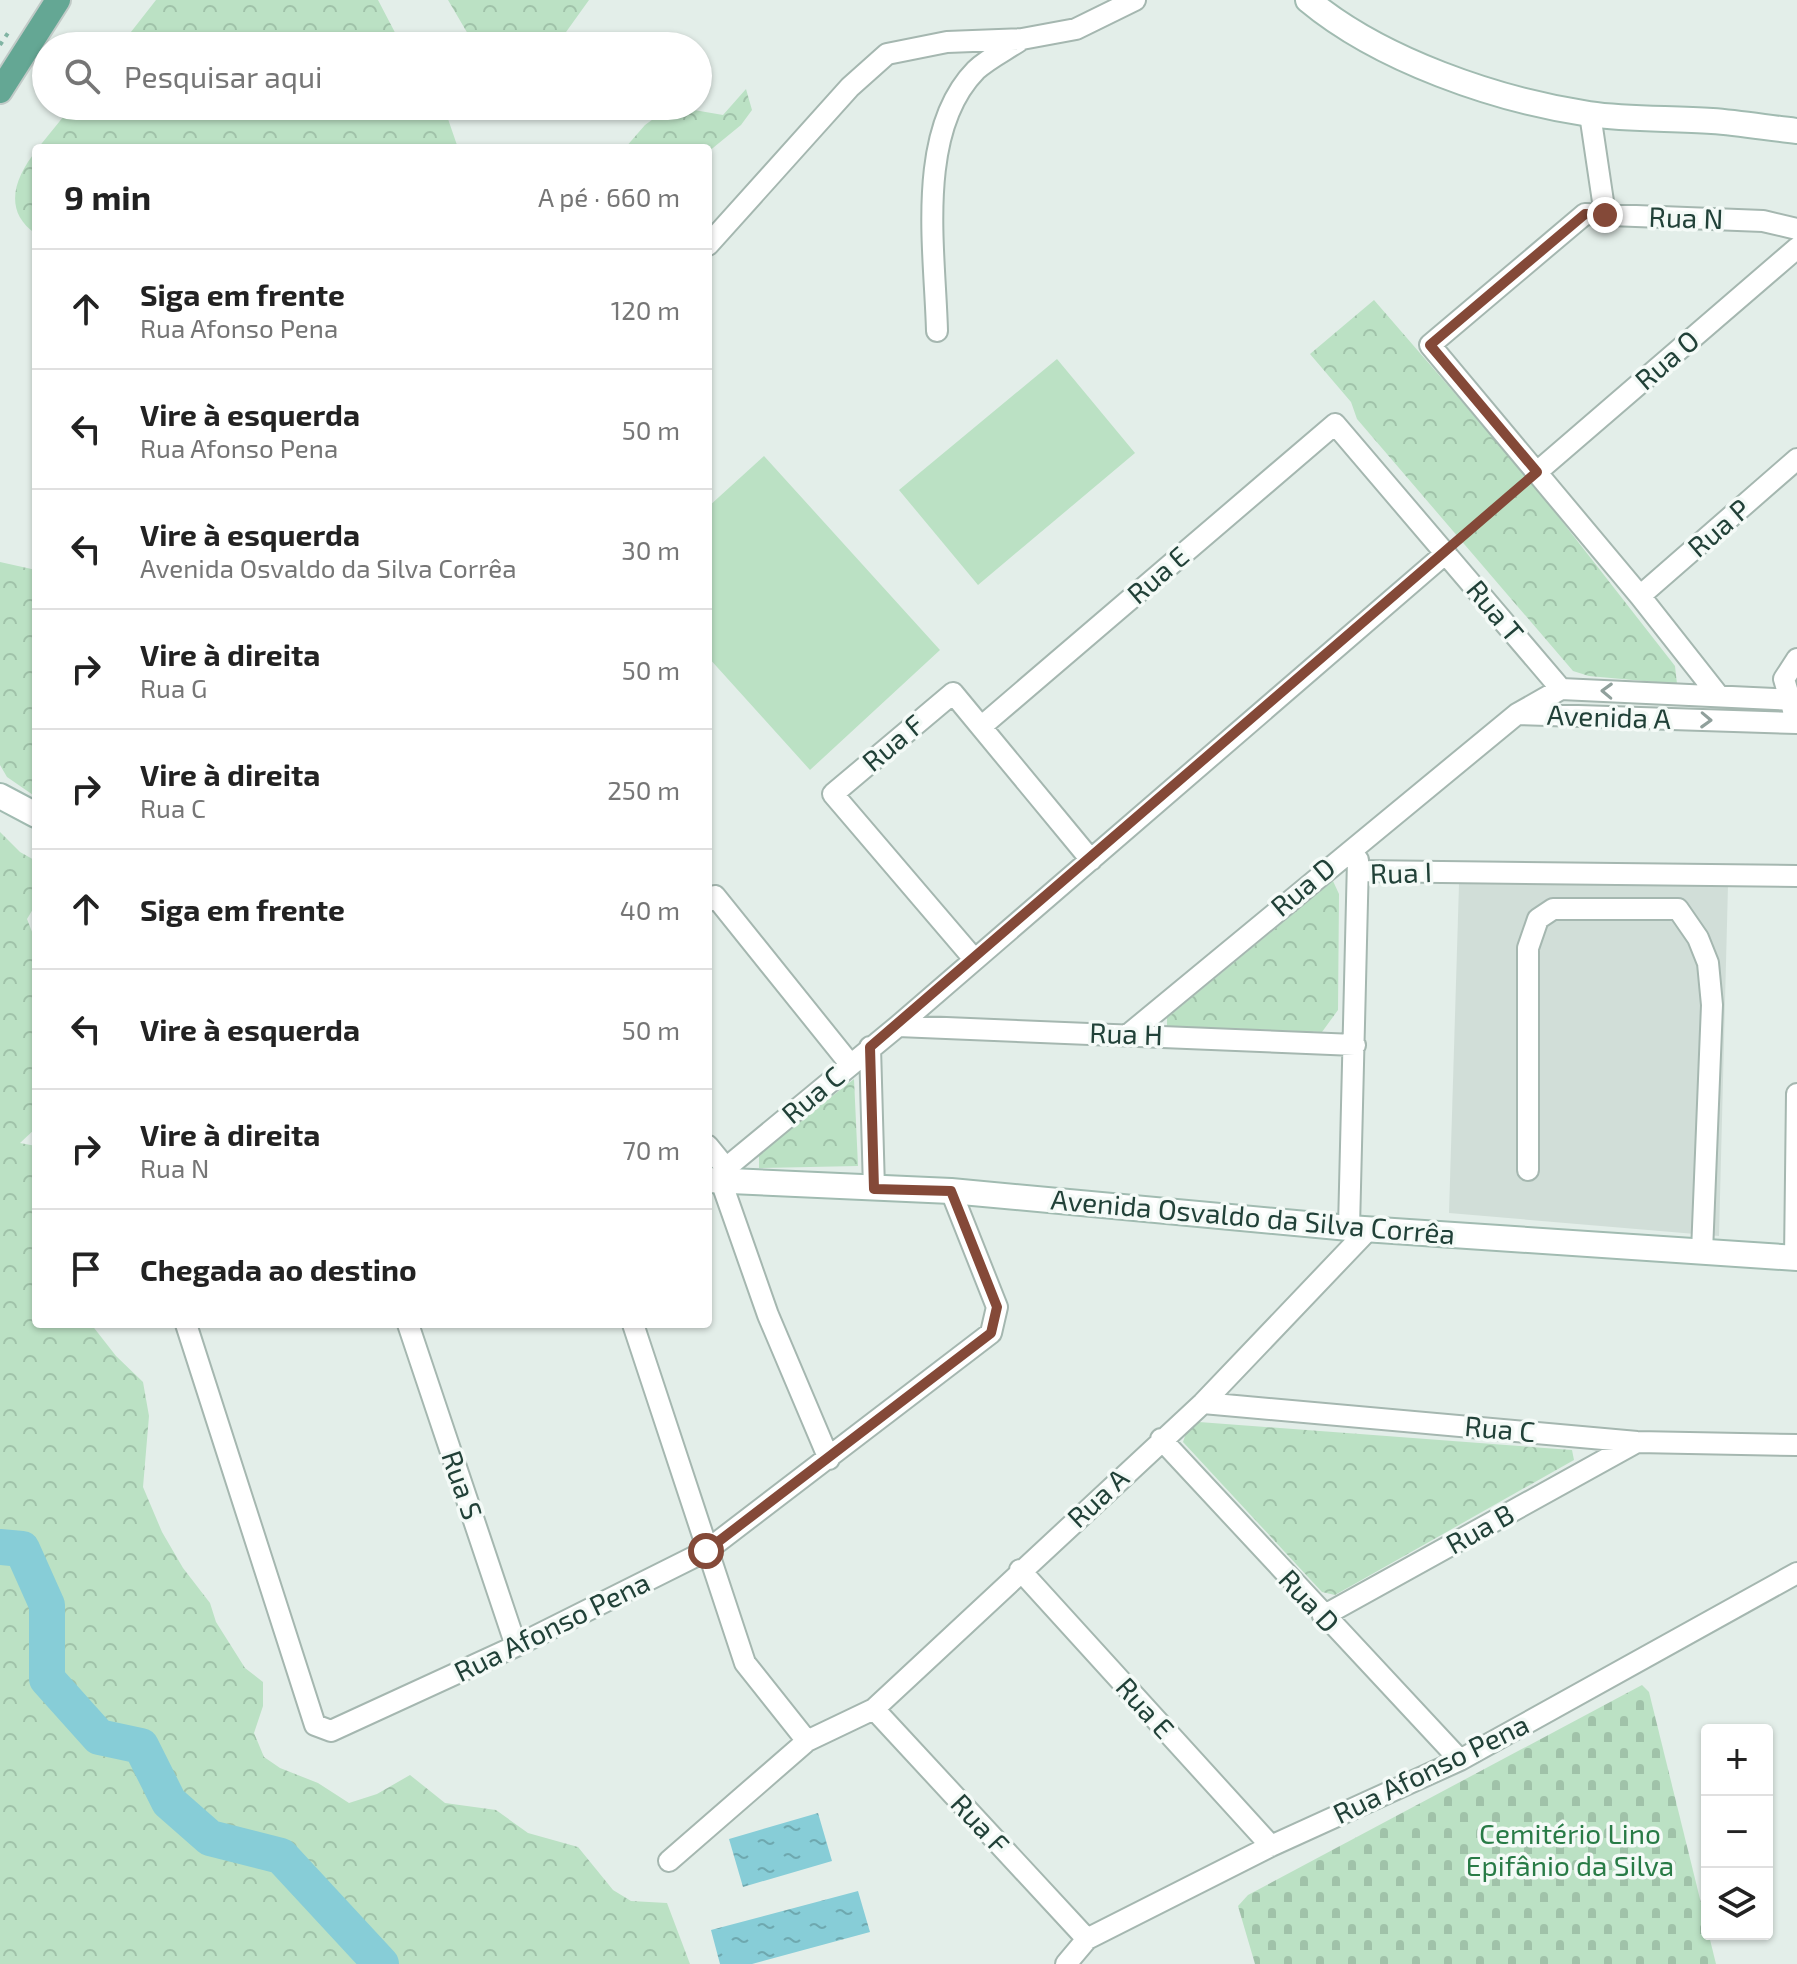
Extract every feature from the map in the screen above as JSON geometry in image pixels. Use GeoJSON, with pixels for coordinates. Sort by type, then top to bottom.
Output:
{"type":"FeatureCollection","features":[{"type":"Feature","properties":{"kind":"main road"},"geometry":{"type":"LineString","coordinates":[[38,32],[58,0]]}},
{"type":"Feature","properties":{"kind":"main road"},"geometry":{"type":"LineString","coordinates":[[45,32],[70,0]]}},
{"type":"Feature","properties":{"kind":"main road"},"geometry":{"type":"LineString","coordinates":[[4,85],[32,41]]}},
{"type":"Feature","properties":{"kind":"main road"},"geometry":{"type":"LineString","coordinates":[[4,85],[32,49]]}},
{"type":"Feature","properties":{"kind":"street"},"geometry":{"type":"LineString","coordinates":[[712,241],[850,87],[887,54],[947,42],[1022,39],[1076,29],[1135,0]]}},
{"type":"Feature","properties":{"kind":"street"},"geometry":{"type":"LineString","coordinates":[[1308,0],[1355,36],[1406,60],[1518,98],[1590,114],[1715,121],[1797,131]]}},
{"type":"Feature","properties":{"kind":"street"},"geometry":{"type":"LineString","coordinates":[[937,331],[933,175],[947,112],[976,70],[1022,39]]}},
{"type":"Feature","properties":{"kind":"street"},"geometry":{"type":"LineString","coordinates":[[1590,114],[1605,215]]}},
{"type":"Feature","properties":{"kind":"street","name":"Rua N"},"geometry":{"type":"LineString","coordinates":[[1537,472],[1430,345],[1585,214],[1763,221],[1797,229]]}},
{"type":"Feature","properties":{"kind":"street","name":"Rua O"},"geometry":{"type":"LineString","coordinates":[[1537,472],[1797,248]]}},
{"type":"Feature","properties":{"kind":"street","name":"Rua T"},"geometry":{"type":"LineString","coordinates":[[1335,424],[1561,689]]}},
{"type":"Feature","properties":{"kind":"street","name":"Rua E"},"geometry":{"type":"LineString","coordinates":[[982,726],[1335,424]]}},
{"type":"Feature","properties":{"kind":"street","name":"Rua P"},"geometry":{"type":"LineString","coordinates":[[1640,596],[1797,459]]}},
{"type":"Feature","properties":{"kind":"street"},"geometry":{"type":"LineString","coordinates":[[1537,472],[1718,695]]}},
{"type":"Feature","properties":{"kind":"street","name":"Rua C"},"geometry":{"type":"LineString","coordinates":[[718,1177],[898,1026],[1446,553]]}},
{"type":"Feature","properties":{"kind":"street"},"geometry":{"type":"LineString","coordinates":[[1797,659],[1784,679],[1793,700],[1797,723]]}},
{"type":"Feature","properties":{"kind":"street","name":"Avenida A"},"geometry":{"type":"LineString","coordinates":[[1517,714],[1561,689],[1793,700]]}},
{"type":"Feature","properties":{"kind":"street","name":"Rua F"},"geometry":{"type":"LineString","coordinates":[[974,959],[833,794],[953,693],[1091,860]]}},
{"type":"Feature","properties":{"kind":"street","name":"Avenida A"},"geometry":{"type":"LineString","coordinates":[[1517,714],[1797,723]]}},
{"type":"Feature","properties":{"kind":"street","name":"Rua D"},"geometry":{"type":"LineString","coordinates":[[1129,1034],[1360,839],[1517,714]]}},
{"type":"Feature","properties":{"kind":"street"},"geometry":{"type":"LineString","coordinates":[[0,796],[32,813]]}},
{"type":"Feature","properties":{"kind":"street"},"geometry":{"type":"LineString","coordinates":[[1358,871],[1360,839]]}},
{"type":"Feature","properties":{"kind":"street","name":"Rua I"},"geometry":{"type":"LineString","coordinates":[[1359,1228],[1355,1045],[1358,871],[1797,876]]}},
{"type":"Feature","properties":{"kind":"street"},"geometry":{"type":"LineString","coordinates":[[712,898],[715,896],[850,1064]]}},
{"type":"Feature","properties":{"kind":"street"},"geometry":{"type":"LineString","coordinates":[[1528,1170],[1528,948],[1538,919],[1553,909],[1678,909],[1698,938],[1708,963],[1712,1005],[1702,1252]]}},
{"type":"Feature","properties":{"kind":"street","name":"Rua H"},"geometry":{"type":"LineString","coordinates":[[898,1026],[1355,1045]]}},
{"type":"Feature","properties":{"kind":"street"},"geometry":{"type":"LineString","coordinates":[[870,1047],[874,1189]]}},
{"type":"Feature","properties":{"kind":"street"},"geometry":{"type":"LineString","coordinates":[[1796,1258],[1797,1094]]}},
{"type":"Feature","properties":{"kind":"street"},"geometry":{"type":"LineString","coordinates":[[718,1177],[768,1315],[829,1459]]}},
{"type":"Feature","properties":{"kind":"street","name":"Avenida Osvaldo da Silva Corrêa"},"geometry":{"type":"LineString","coordinates":[[718,1177],[874,1189],[951,1191],[1359,1228],[1796,1258]]}},
{"type":"Feature","properties":{"kind":"street","name":"Rua Afonso Pena"},"geometry":{"type":"LineString","coordinates":[[187,1328],[315,1725],[331,1731],[516,1646],[706,1551],[991,1333],[997,1307],[951,1191]]}},
{"type":"Feature","properties":{"kind":"street","name":"Rua A"},"geometry":{"type":"LineString","coordinates":[[669,1861],[807,1741],[874,1709],[1203,1403],[1359,1228]]}},
{"type":"Feature","properties":{"kind":"street","name":"Rua S"},"geometry":{"type":"LineString","coordinates":[[409,1328],[516,1646]]}},
{"type":"Feature","properties":{"kind":"street"},"geometry":{"type":"LineString","coordinates":[[634,1328],[745,1663],[807,1741]]}},
{"type":"Feature","properties":{"kind":"street","name":"Rua C"},"geometry":{"type":"LineString","coordinates":[[1203,1403],[1637,1442],[1797,1445]]}},
{"type":"Feature","properties":{"kind":"street","name":"Rua D"},"geometry":{"type":"LineString","coordinates":[[1161,1439],[1460,1760]]}},
{"type":"Feature","properties":{"kind":"street","name":"Rua B"},"geometry":{"type":"LineString","coordinates":[[1323,1616],[1637,1442]]}},
{"type":"Feature","properties":{"kind":"street","name":"Rua E"},"geometry":{"type":"LineString","coordinates":[[1020,1570],[1271,1846]]}},
{"type":"Feature","properties":{"kind":"street","name":"Rua Afonso Pena"},"geometry":{"type":"LineString","coordinates":[[1066,1964],[1087,1939],[1271,1846],[1460,1760],[1797,1573]]}},
{"type":"Feature","properties":{"kind":"street","name":"Rua F"},"geometry":{"type":"LineString","coordinates":[[874,1709],[1087,1939]]}},
{"type":"Feature","properties":{"kind":"path"},"geometry":{"type":"LineString","coordinates":[[1446,553],[1537,472]]}},
{"type":"Feature","properties":{"kind":"shaded area"},"geometry":{"type":"Polygon","coordinates":[[[1459,884],[1728,885],[1719,1236],[1449,1213],[1459,884]]]}},
{"type":"Feature","properties":{"kind":"green space"},"geometry":{"type":"Polygon","coordinates":[[[156,0],[378,0],[395,32],[131,32],[156,0]]]}},
{"type":"Feature","properties":{"kind":"green space"},"geometry":{"type":"Polygon","coordinates":[[[448,0],[589,0],[566,32],[467,32],[448,0]]]}},
{"type":"Feature","properties":{"kind":"green space"},"geometry":{"type":"Polygon","coordinates":[[[746,89],[752,110],[741,125],[712,149],[712,144],[628,144],[652,120],[712,120],[712,113],[723,115],[746,89]]]}},
{"type":"Feature","properties":{"kind":"green space"},"geometry":{"type":"Polygon","coordinates":[[[61,120],[448,120],[457,144],[41,144],[61,120]]]}},
{"type":"Feature","properties":{"kind":"green space"},"geometry":{"type":"Polygon","coordinates":[[[32,157],[32,231],[19,215],[15,194],[32,157]]]}},
{"type":"Feature","properties":{"kind":"green space"},"geometry":{"type":"Polygon","coordinates":[[[1374,300],[1529,479],[1675,666],[1677,684],[1589,676],[1573,671],[1357,419],[1351,402],[1310,354],[1374,300]]]}},
{"type":"Feature","properties":{"kind":"green space"},"geometry":{"type":"Polygon","coordinates":[[[1057,359],[1135,453],[978,585],[899,490],[1057,359]]]}},
{"type":"Feature","properties":{"kind":"green space"},"geometry":{"type":"Polygon","coordinates":[[[764,456],[940,650],[810,770],[712,661],[712,503],[764,456]]]}},
{"type":"Feature","properties":{"kind":"green space"},"geometry":{"type":"Polygon","coordinates":[[[0,562],[32,569],[32,794],[7,777],[0,765],[0,562]]]}},
{"type":"Feature","properties":{"kind":"green space"},"geometry":{"type":"Polygon","coordinates":[[[0,832],[20,852],[32,859],[32,911],[27,919],[32,932],[32,1132],[20,1143],[32,1145],[32,1328],[94,1328],[116,1356],[143,1382],[149,1416],[143,1487],[162,1532],[183,1568],[210,1603],[216,1622],[245,1668],[263,1682],[263,1706],[254,1733],[264,1757],[280,1768],[318,1783],[349,1803],[377,1794],[410,1775],[445,1803],[496,1810],[528,1833],[578,1847],[613,1890],[631,1901],[667,1903],[690,1964],[0,1964],[0,832]]]}},
{"type":"Feature","properties":{"kind":"green space"},"geometry":{"type":"Polygon","coordinates":[[[1333,881],[1339,894],[1338,1010],[1322,1032],[1167,1026],[1167,1018],[1333,881]]]}},
{"type":"Feature","properties":{"kind":"green space"},"geometry":{"type":"Polygon","coordinates":[[[854,1079],[858,1166],[759,1168],[759,1153],[854,1079]]]}},
{"type":"Feature","properties":{"kind":"green space"},"geometry":{"type":"Polygon","coordinates":[[[1199,1422],[1572,1450],[1574,1460],[1335,1595],[1322,1592],[1183,1442],[1187,1430],[1199,1422]]]}},
{"type":"Feature","properties":{"kind":"green space","name":"Cemitério Lino Epifânio da Silva"},"geometry":{"type":"Polygon","coordinates":[[[1642,1685],[1649,1692],[1701,1903],[1701,1940],[1710,1940],[1716,1964],[1255,1964],[1238,1906],[1248,1895],[1642,1685]]]}},
{"type":"Feature","properties":{"kind":"water"},"geometry":{"type":"Polygon","coordinates":[[[818,1813],[832,1861],[743,1887],[729,1839],[818,1813]]]}},
{"type":"Feature","properties":{"kind":"water"},"geometry":{"type":"Polygon","coordinates":[[[858,1891],[870,1932],[752,1964],[720,1964],[711,1930],[858,1891]]]}},
{"type":"Feature","properties":{"kind":"waterway"},"geometry":{"type":"LineString","coordinates":[[0,1547],[22,1549],[47,1605],[47,1679],[99,1737],[141,1746],[169,1802],[210,1838],[281,1856],[381,1964]]}},
{"type":"Feature","properties":{"kind":"route"},"geometry":{"type":"LineString","coordinates":[[706,1551],[991,1333],[997,1307],[951,1191],[874,1189],[870,1047],[1091,860],[1537,472],[1430,345],[1585,214],[1605,215]]}}]}
